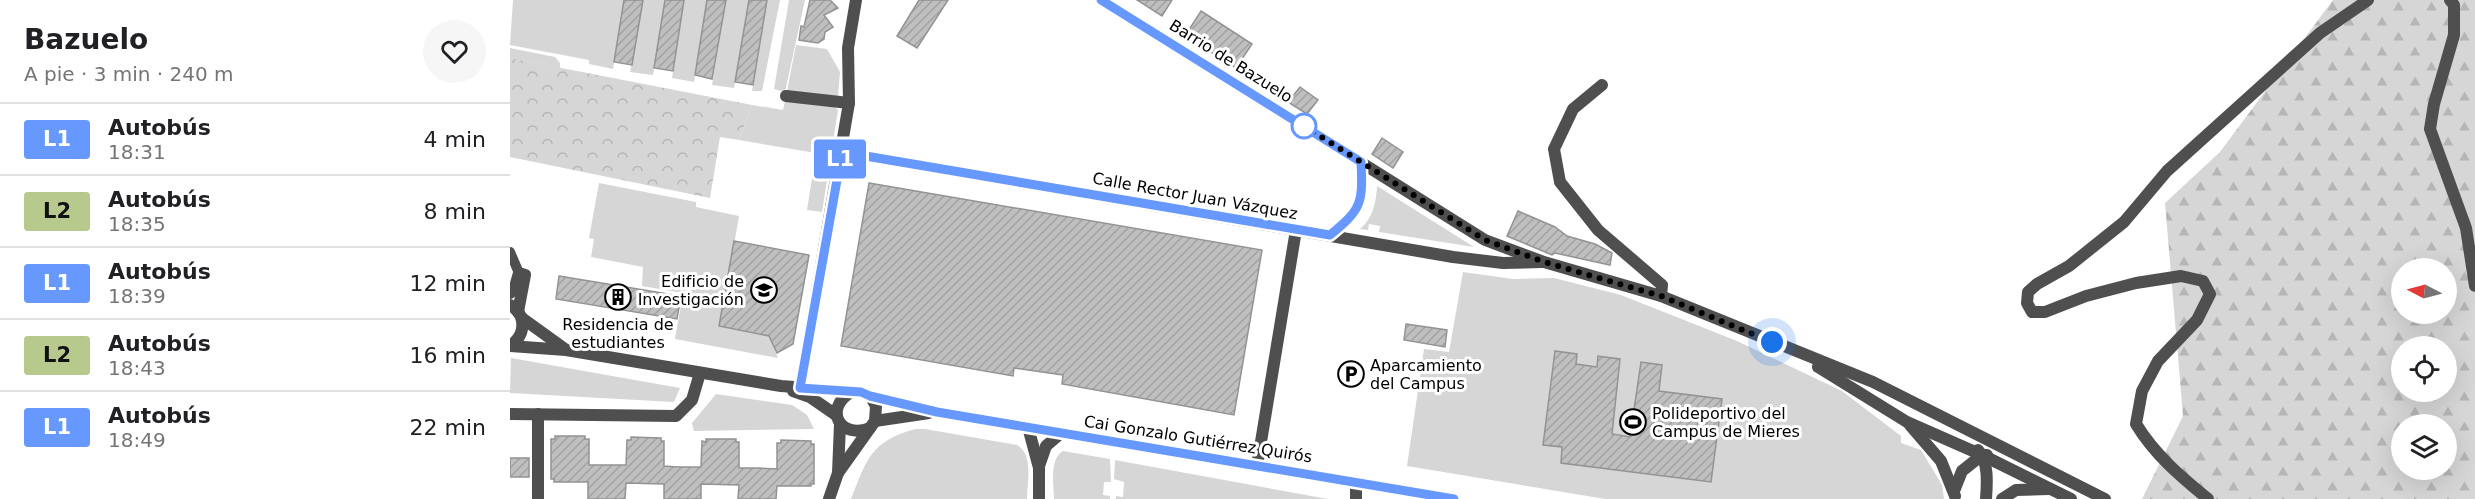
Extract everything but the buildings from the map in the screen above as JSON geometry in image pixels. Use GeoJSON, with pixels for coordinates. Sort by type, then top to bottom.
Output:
{"type":"FeatureCollection","features":[{"type":"Feature","properties":{"kind":"street"},"geometry":{"type":"LineString","coordinates":[[800,388],[842,152],[849,103],[848,48],[856,0]]}},
{"type":"Feature","properties":{"kind":"street","name":"Barrio de Bazuelo"},"geometry":{"type":"LineString","coordinates":[[1101,0],[1485,240],[1544,262]]}},
{"type":"Feature","properties":{"kind":"street"},"geometry":{"type":"LineString","coordinates":[[2208,499],[2176,474],[2150,447],[2136,424],[2142,391],[2158,361],[2197,320],[2210,294],[2203,281],[2181,276],[2136,283],[2086,296],[2044,312],[2032,312],[2027,303],[2028,292],[2037,284],[2069,266],[2124,222],[2167,171],[2320,33],[2368,0]]}},
{"type":"Feature","properties":{"kind":"street"},"geometry":{"type":"LineString","coordinates":[[2450,0],[2454,5],[2454,35],[2434,104],[2430,129],[2466,228],[2475,286]]}},
{"type":"Feature","properties":{"kind":"street"},"geometry":{"type":"LineString","coordinates":[[1602,85],[1573,109],[1554,149],[1560,182],[1598,230],[1662,285],[1661,296]]}},
{"type":"Feature","properties":{"kind":"street"},"geometry":{"type":"LineString","coordinates":[[786,96],[849,103]]}},
{"type":"Feature","properties":{"kind":"street","name":"Calle Rector Juan Vázquez"},"geometry":{"type":"LineString","coordinates":[[842,152],[1453,257],[1503,263],[1544,262]]}},
{"type":"Feature","properties":{"kind":"street"},"geometry":{"type":"LineString","coordinates":[[1330,235],[1353,217],[1363,193],[1361,162]]}},
{"type":"Feature","properties":{"kind":"street"},"geometry":{"type":"LineString","coordinates":[[1257,466],[1296,230]]}},
{"type":"Feature","properties":{"kind":"street"},"geometry":{"type":"LineString","coordinates":[[510,252],[522,274],[517,311],[522,331],[516,342],[510,346]]}},
{"type":"Feature","properties":{"kind":"street"},"geometry":{"type":"LineString","coordinates":[[1544,262],[1661,296],[1873,382],[2105,499]]}},
{"type":"Feature","properties":{"kind":"street"},"geometry":{"type":"LineString","coordinates":[[510,293],[522,274]]}},
{"type":"Feature","properties":{"kind":"street"},"geometry":{"type":"LineString","coordinates":[[517,311],[566,350]]}},
{"type":"Feature","properties":{"kind":"street"},"geometry":{"type":"LineString","coordinates":[[510,346],[566,350],[781,386],[810,397],[838,419]]}},
{"type":"Feature","properties":{"kind":"street"},"geometry":{"type":"LineString","coordinates":[[1792,351],[1907,422],[1982,455],[2071,499]]}},
{"type":"Feature","properties":{"kind":"street"},"geometry":{"type":"LineString","coordinates":[[510,414],[676,416],[692,400],[700,373]]}},
{"type":"Feature","properties":{"kind":"street","name":"Cai Gonzalo Gutiérrez Quirós"},"geometry":{"type":"LineString","coordinates":[[781,386],[861,392],[937,412],[1454,499]]}},
{"type":"Feature","properties":{"kind":"street"},"geometry":{"type":"LineString","coordinates":[[838,473],[837,406],[842,398],[851,392]]}},
{"type":"Feature","properties":{"kind":"street"},"geometry":{"type":"LineString","coordinates":[[829,499],[838,473],[872,424],[876,406],[870,396]]}},
{"type":"Feature","properties":{"kind":"street"},"geometry":{"type":"LineString","coordinates":[[1922,406],[1936,426],[1970,442],[1982,455],[1987,482],[1986,499]]}},
{"type":"Feature","properties":{"kind":"street","name":"Cai Gonzalo Gutiérrez Quirós"},"geometry":{"type":"LineString","coordinates":[[838,419],[849,431],[859,432],[872,424],[937,412]]}},
{"type":"Feature","properties":{"kind":"street"},"geometry":{"type":"LineString","coordinates":[[538,414],[538,499]]}},
{"type":"Feature","properties":{"kind":"street"},"geometry":{"type":"LineString","coordinates":[[1907,422],[1941,461],[1954,495]]}},
{"type":"Feature","properties":{"kind":"street"},"geometry":{"type":"LineString","coordinates":[[1028,427],[1039,468],[1039,499]]}},
{"type":"Feature","properties":{"kind":"street"},"geometry":{"type":"LineString","coordinates":[[1039,468],[1046,446],[1061,433]]}},
{"type":"Feature","properties":{"kind":"street"},"geometry":{"type":"LineString","coordinates":[[1954,495],[1962,471],[1982,455],[2008,457],[2043,469]]}},
{"type":"Feature","properties":{"kind":"street"},"geometry":{"type":"LineString","coordinates":[[1356,483],[1356,499]]}},
{"type":"Feature","properties":{"kind":"street"},"geometry":{"type":"LineString","coordinates":[[2002,499],[2016,490],[2053,489],[2093,499]]}},
{"type":"Feature","properties":{"kind":"green space"},"geometry":{"type":"Polygon","coordinates":[[[513,0],[624,0],[613,69],[589,64],[589,60],[510,45],[513,0]]]}},
{"type":"Feature","properties":{"kind":"green space"},"geometry":{"type":"Polygon","coordinates":[[[643,0],[665,0],[653,75],[630,72],[643,0]]]}},
{"type":"Feature","properties":{"kind":"green space"},"geometry":{"type":"Polygon","coordinates":[[[684,0],[707,0],[694,82],[672,78],[684,0]]]}},
{"type":"Feature","properties":{"kind":"green space"},"geometry":{"type":"Polygon","coordinates":[[[726,0],[749,0],[734,88],[712,85],[726,0]]]}},
{"type":"Feature","properties":{"kind":"green space"},"geometry":{"type":"Polygon","coordinates":[[[767,0],[780,0],[762,91],[752,91],[767,0]]]}},
{"type":"Feature","properties":{"kind":"green space"},"geometry":{"type":"Polygon","coordinates":[[[789,0],[805,0],[785,92],[774,89],[789,0]]]}},
{"type":"Feature","properties":{"kind":"green space"},"geometry":{"type":"Polygon","coordinates":[[[2333,0],[2475,0],[2475,499],[2142,499],[2183,416],[2165,203],[2220,152],[2333,0]]]}},
{"type":"Feature","properties":{"kind":"green space"},"geometry":{"type":"Polygon","coordinates":[[[796,45],[827,49],[840,72],[838,96],[787,91],[796,45]]]}},
{"type":"Feature","properties":{"kind":"green space"},"geometry":{"type":"Polygon","coordinates":[[[510,48],[555,57],[560,63],[560,68],[510,58],[510,48]]]}},
{"type":"Feature","properties":{"kind":"green space"},"geometry":{"type":"Polygon","coordinates":[[[510,58],[752,105],[739,140],[720,137],[710,198],[510,157],[510,58]]]}},
{"type":"Feature","properties":{"kind":"green space"},"geometry":{"type":"Polygon","coordinates":[[[785,101],[834,106],[838,110],[822,212],[807,210],[816,153],[739,140],[752,105],[783,110],[785,101]]]}},
{"type":"Feature","properties":{"kind":"green space"},"geometry":{"type":"Polygon","coordinates":[[[599,183],[696,202],[696,207],[739,216],[720,326],[769,336],[778,358],[675,339],[683,293],[642,286],[643,267],[591,257],[594,239],[589,238],[599,183]]]}},
{"type":"Feature","properties":{"kind":"green space"},"geometry":{"type":"Polygon","coordinates":[[[1377,186],[1474,247],[1379,232],[1380,226],[1369,224],[1368,230],[1360,229],[1373,210],[1377,186]]]}},
{"type":"Feature","properties":{"kind":"green space"},"geometry":{"type":"Polygon","coordinates":[[[1463,272],[1513,279],[1554,278],[1621,295],[1737,341],[1842,391],[1901,436],[1901,443],[1921,450],[1942,485],[1944,499],[1605,499],[1407,466],[1424,349],[1449,352],[1463,272]]]}},
{"type":"Feature","properties":{"kind":"green space"},"geometry":{"type":"Polygon","coordinates":[[[511,358],[680,388],[674,402],[510,393],[511,358]]]}},
{"type":"Feature","properties":{"kind":"green space"},"geometry":{"type":"Polygon","coordinates":[[[716,394],[792,405],[807,415],[814,429],[694,431],[692,423],[716,394]]]}},
{"type":"Feature","properties":{"kind":"green space"},"geometry":{"type":"Polygon","coordinates":[[[915,429],[1017,445],[1026,455],[1028,462],[1027,499],[851,499],[866,463],[879,446],[900,434],[915,429]]]}},
{"type":"Feature","properties":{"kind":"green space"},"geometry":{"type":"Polygon","coordinates":[[[1063,451],[1110,459],[1111,482],[1104,482],[1103,495],[1110,496],[1110,499],[1054,499],[1054,466],[1063,451]]]}},
{"type":"Feature","properties":{"kind":"green space"},"geometry":{"type":"Polygon","coordinates":[[[1115,460],[1328,499],[1116,499],[1116,496],[1123,497],[1124,482],[1114,479],[1115,460]]]}},
{"type":"Feature","properties":{"kind":"bus line","name":"L1"},"geometry":{"type":"LineString","coordinates":[[1101,0],[1361,162],[1363,193],[1353,217],[1330,235],[842,152],[800,388],[861,392],[937,412],[1454,499]]}},
{"type":"Feature","properties":{"kind":"place","name":"Edificio de Investigación"},"geometry":{"type":"Point","coordinates":[764,290]}},
{"type":"Feature","properties":{"kind":"place","name":"Residencia de estudiantes"},"geometry":{"type":"Point","coordinates":[618,297]}},
{"type":"Feature","properties":{"kind":"place","name":"Aparcamiento del Campus"},"geometry":{"type":"Point","coordinates":[1351,374]}},
{"type":"Feature","properties":{"kind":"place","name":"Polideportivo del Campus de Mieres"},"geometry":{"type":"Point","coordinates":[1633,422]}},
{"type":"Feature","properties":{"kind":"route"},"geometry":{"type":"LineString","coordinates":[[1304,126],[1485,240],[1544,262],[1661,296],[1772,342]]}}]}
